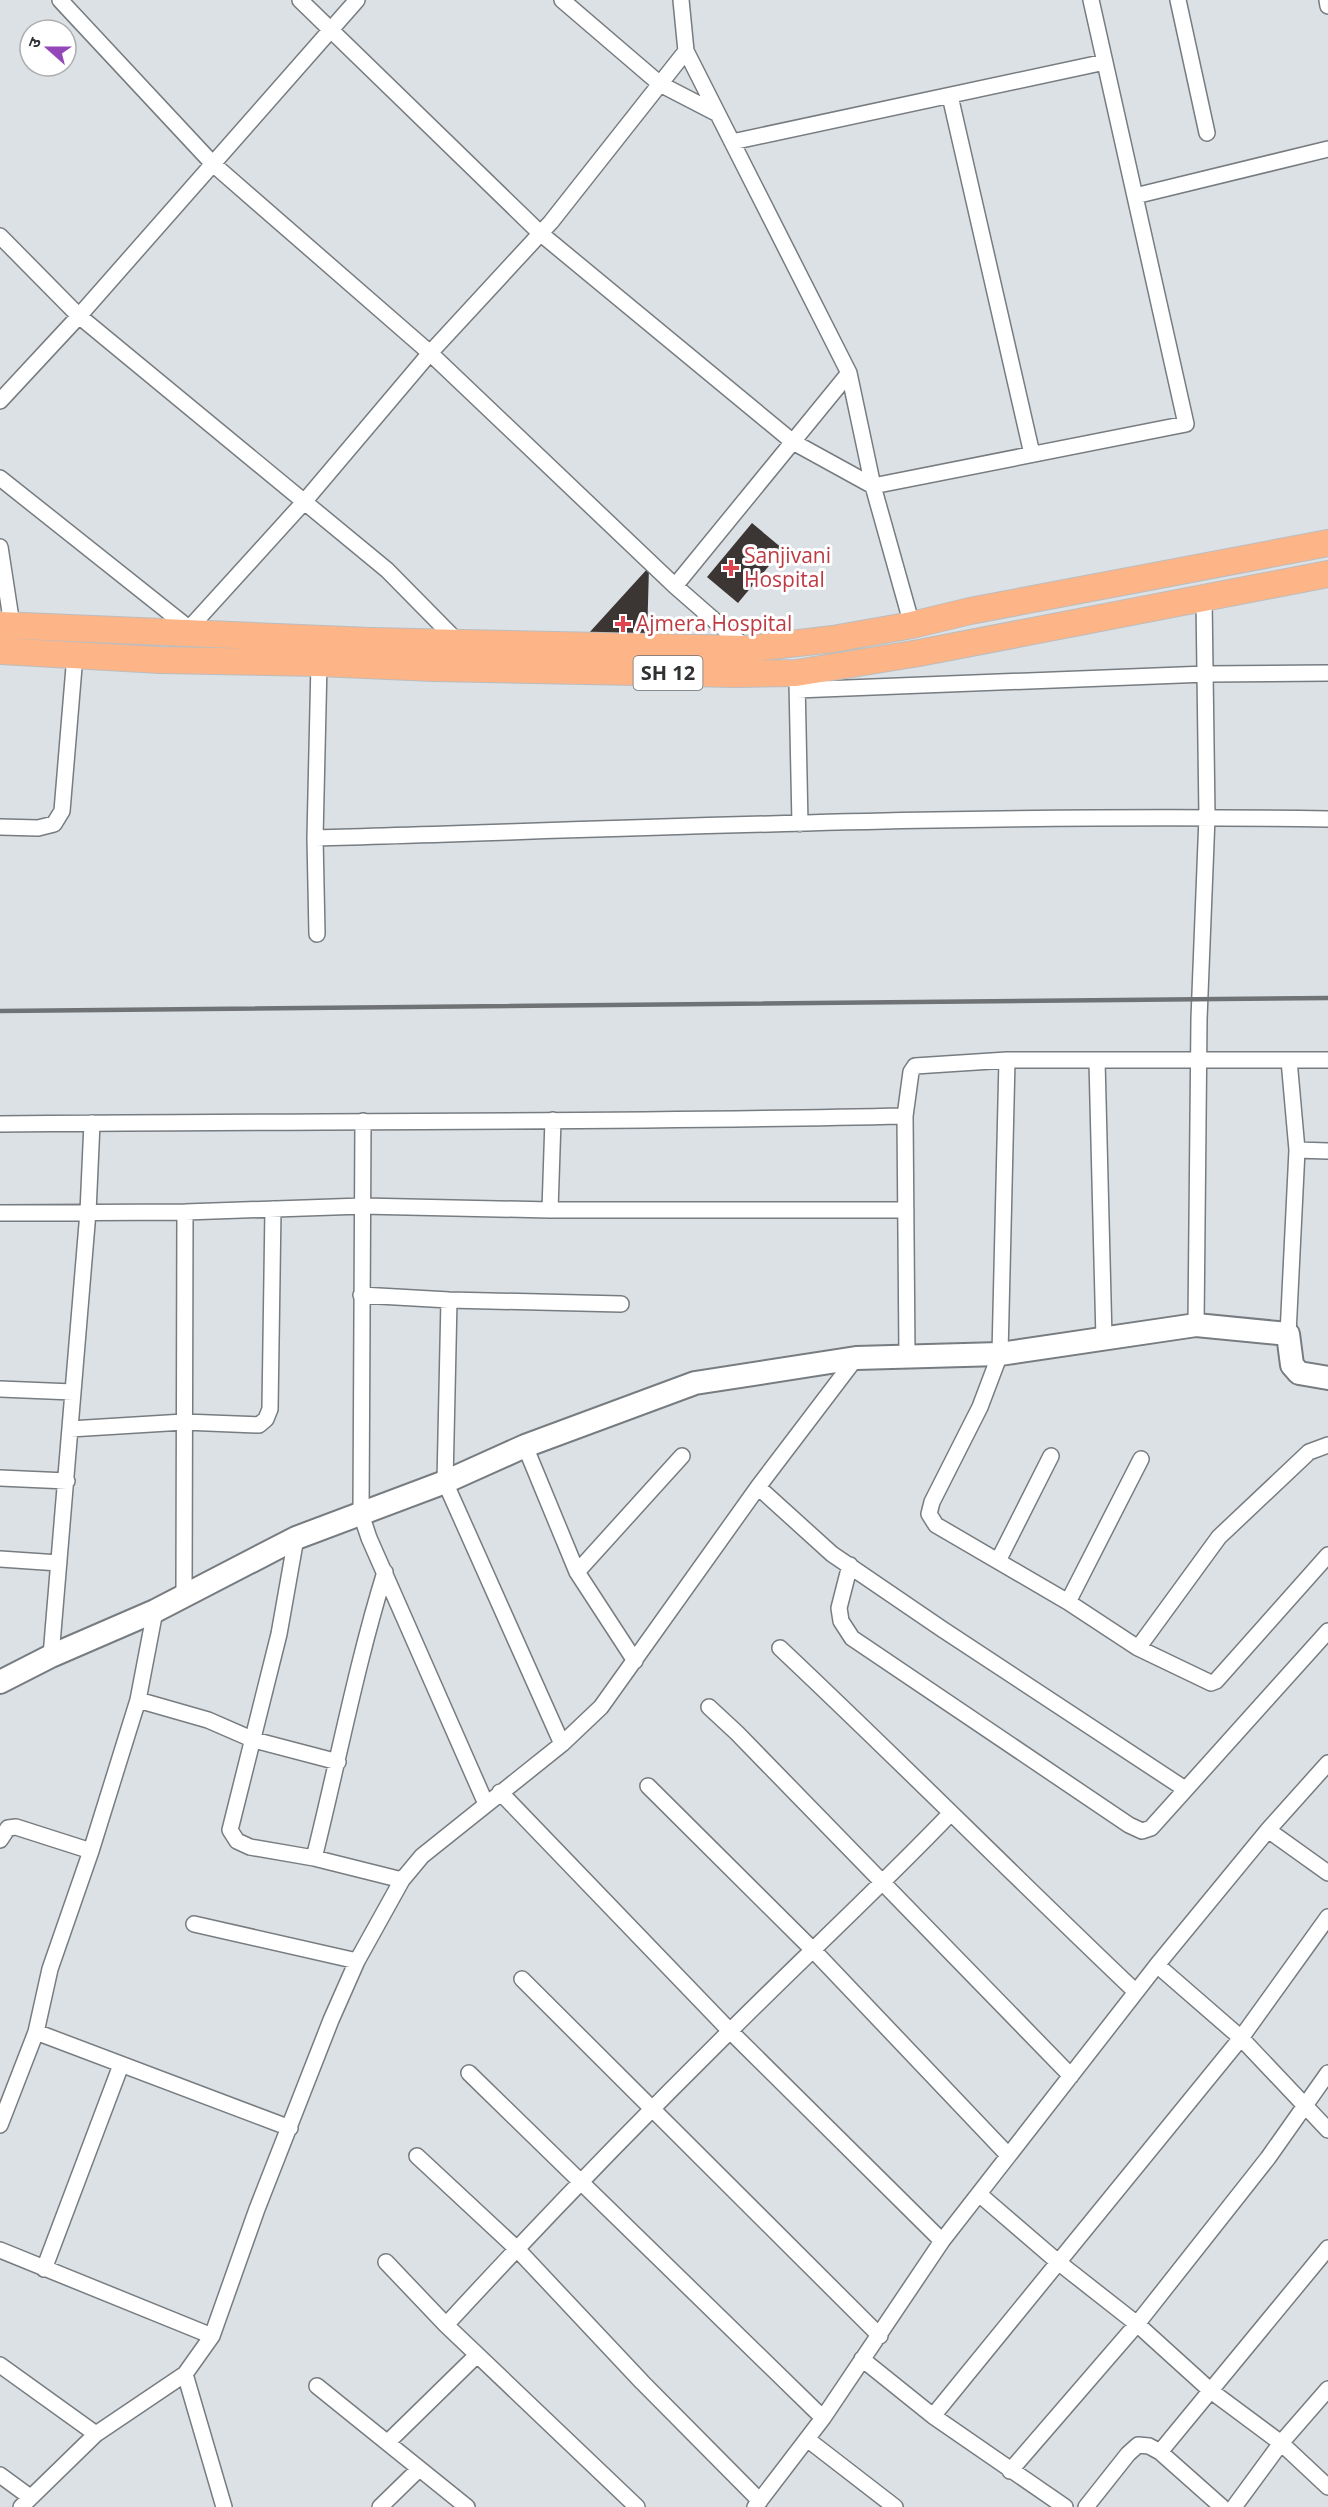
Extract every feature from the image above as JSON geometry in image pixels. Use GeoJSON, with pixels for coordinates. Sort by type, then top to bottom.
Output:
{"type":"FeatureCollection","features":[{"type":"Feature","properties":{"kind":"main road","name":"SH 12"},"geometry":{"type":"LineString","coordinates":[[6,625],[459,644],[747,649],[832,639],[912,625],[970,610],[1328,543]]}},
{"type":"Feature","properties":{"kind":"main road","name":"SH 12"},"geometry":{"type":"LineString","coordinates":[[0,651],[160,660],[736,674],[796,681],[919,653],[1328,574]]}},
{"type":"Feature","properties":{"kind":"street"},"geometry":{"type":"LineString","coordinates":[[60,0],[213,165],[430,353],[675,586],[747,649]]}},
{"type":"Feature","properties":{"kind":"street"},"geometry":{"type":"LineString","coordinates":[[300,0],[540,234],[793,442],[873,486],[1186,424],[1091,0]]}},
{"type":"Feature","properties":{"kind":"street"},"geometry":{"type":"LineString","coordinates":[[0,401],[79,316],[357,0]]}},
{"type":"Feature","properties":{"kind":"street"},"geometry":{"type":"LineString","coordinates":[[562,0],[660,84],[718,114]]}},
{"type":"Feature","properties":{"kind":"street"},"geometry":{"type":"LineString","coordinates":[[681,0],[686,51],[849,373],[873,486],[912,625]]}},
{"type":"Feature","properties":{"kind":"street"},"geometry":{"type":"LineString","coordinates":[[1178,0],[1207,133]]}},
{"type":"Feature","properties":{"kind":"street"},"geometry":{"type":"LineString","coordinates":[[1327,0],[1328,6]]}},
{"type":"Feature","properties":{"kind":"street"},"geometry":{"type":"LineString","coordinates":[[0,478],[187,631],[304,502],[430,353],[540,234],[686,51]]}},
{"type":"Feature","properties":{"kind":"street"},"geometry":{"type":"LineString","coordinates":[[732,142],[1105,62]]}},
{"type":"Feature","properties":{"kind":"street"},"geometry":{"type":"LineString","coordinates":[[950,96],[1032,454]]}},
{"type":"Feature","properties":{"kind":"street"},"geometry":{"type":"LineString","coordinates":[[1135,196],[1328,150]]}},
{"type":"Feature","properties":{"kind":"street"},"geometry":{"type":"LineString","coordinates":[[0,236],[79,316],[387,570],[459,644]]}},
{"type":"Feature","properties":{"kind":"street"},"geometry":{"type":"LineString","coordinates":[[675,586],[849,373]]}},
{"type":"Feature","properties":{"kind":"street"},"geometry":{"type":"LineString","coordinates":[[0,547],[6,625]]}},
{"type":"Feature","properties":{"kind":"street"},"geometry":{"type":"LineString","coordinates":[[1196,1325],[1198,1058],[1207,817],[1204,599]]}},
{"type":"Feature","properties":{"kind":"street"},"geometry":{"type":"LineString","coordinates":[[0,827],[38,828],[54,824],[62,811],[75,655]]}},
{"type":"Feature","properties":{"kind":"street"},"geometry":{"type":"LineString","coordinates":[[317,934],[315,838],[319,663]]}},
{"type":"Feature","properties":{"kind":"street"},"geometry":{"type":"LineString","coordinates":[[800,824],[796,681],[1328,673]]}},
{"type":"Feature","properties":{"kind":"street"},"geometry":{"type":"LineString","coordinates":[[315,838],[800,824],[1207,817],[1328,819]]}},
{"type":"Feature","properties":{"kind":"street"},"geometry":{"type":"LineString","coordinates":[[907,1356],[905,1116],[911,1072],[915,1066],[1007,1060],[1097,1061],[1198,1058],[1328,1060]]}},
{"type":"Feature","properties":{"kind":"street"},"geometry":{"type":"LineString","coordinates":[[1007,1060],[997,1364],[980,1407],[932,1502],[929,1514],[936,1525],[1068,1602],[1138,1648],[1204,1682],[1216,1681],[1328,1555]]}},
{"type":"Feature","properties":{"kind":"street"},"geometry":{"type":"LineString","coordinates":[[1289,1060],[1297,1150],[1288,1334],[1292,1365],[1299,1373],[1328,1378]]}},
{"type":"Feature","properties":{"kind":"street"},"geometry":{"type":"LineString","coordinates":[[1097,1061],[1104,1339]]}},
{"type":"Feature","properties":{"kind":"street"},"geometry":{"type":"LineString","coordinates":[[0,1124],[691,1121],[905,1116]]}},
{"type":"Feature","properties":{"kind":"street"},"geometry":{"type":"LineString","coordinates":[[550,1210],[553,1120]]}},
{"type":"Feature","properties":{"kind":"street"},"geometry":{"type":"LineString","coordinates":[[363,1121],[361,1514],[486,1804]]}},
{"type":"Feature","properties":{"kind":"street"},"geometry":{"type":"LineString","coordinates":[[51,1656],[88,1212],[92,1123]]}},
{"type":"Feature","properties":{"kind":"street"},"geometry":{"type":"LineString","coordinates":[[1297,1150],[1328,1151]]}},
{"type":"Feature","properties":{"kind":"street"},"geometry":{"type":"LineString","coordinates":[[0,1213],[185,1212],[362,1206],[550,1210],[906,1210]]}},
{"type":"Feature","properties":{"kind":"street"},"geometry":{"type":"LineString","coordinates":[[70,1429],[184,1422],[260,1425],[266,1419],[270,1409],[273,1209]]}},
{"type":"Feature","properties":{"kind":"street"},"geometry":{"type":"LineString","coordinates":[[184,1596],[185,1212]]}},
{"type":"Feature","properties":{"kind":"street"},"geometry":{"type":"LineString","coordinates":[[361,1294],[449,1300],[621,1304]]}},
{"type":"Feature","properties":{"kind":"street"},"geometry":{"type":"LineString","coordinates":[[449,1300],[445,1482],[562,1744]]}},
{"type":"Feature","properties":{"kind":"street"},"geometry":{"type":"LineString","coordinates":[[0,1682],[51,1656],[155,1611],[296,1538],[445,1482],[525,1446],[696,1383],[856,1358],[907,1356],[997,1364],[1104,1339],[1196,1325],[1288,1334]]}},
{"type":"Feature","properties":{"kind":"street"},"geometry":{"type":"LineString","coordinates":[[0,2475],[26,2502],[96,2434],[185,2374],[212,2336],[257,2209],[331,2020],[357,1961],[402,1880],[422,1856],[562,1744],[601,1707],[758,1487],[856,1358]]}},
{"type":"Feature","properties":{"kind":"street"},"geometry":{"type":"LineString","coordinates":[[0,1389],[73,1392]]}},
{"type":"Feature","properties":{"kind":"street"},"geometry":{"type":"LineString","coordinates":[[1138,1648],[1219,1537],[1309,1452],[1328,1445]]}},
{"type":"Feature","properties":{"kind":"street"},"geometry":{"type":"LineString","coordinates":[[525,1446],[576,1572],[635,1660]]}},
{"type":"Feature","properties":{"kind":"street"},"geometry":{"type":"LineString","coordinates":[[576,1572],[682,1456]]}},
{"type":"Feature","properties":{"kind":"street"},"geometry":{"type":"LineString","coordinates":[[998,1561],[1051,1456]]}},
{"type":"Feature","properties":{"kind":"street"},"geometry":{"type":"LineString","coordinates":[[1068,1602],[1141,1459]]}},
{"type":"Feature","properties":{"kind":"street"},"geometry":{"type":"LineString","coordinates":[[0,1478],[67,1481]]}},
{"type":"Feature","properties":{"kind":"street"},"geometry":{"type":"LineString","coordinates":[[758,1487],[832,1554],[1185,1789]]}},
{"type":"Feature","properties":{"kind":"street"},"geometry":{"type":"LineString","coordinates":[[296,1538],[279,1634],[230,1830],[237,1841],[250,1848],[314,1858],[402,1880]]}},
{"type":"Feature","properties":{"kind":"street"},"geometry":{"type":"LineString","coordinates":[[0,1559],[59,1563]]}},
{"type":"Feature","properties":{"kind":"street"},"geometry":{"type":"LineString","coordinates":[[850,1565],[839,1608],[841,1622],[852,1638],[1130,1826],[1142,1831],[1151,1828],[1328,1631]]}},
{"type":"Feature","properties":{"kind":"street"},"geometry":{"type":"LineString","coordinates":[[314,1858],[338,1762],[359,1662],[385,1572]]}},
{"type":"Feature","properties":{"kind":"street"},"geometry":{"type":"LineString","coordinates":[[0,2125],[36,2032],[50,1969],[91,1851],[138,1700],[155,1611]]}},
{"type":"Feature","properties":{"kind":"street"},"geometry":{"type":"LineString","coordinates":[[780,1648],[1136,1992]]}},
{"type":"Feature","properties":{"kind":"street"},"geometry":{"type":"LineString","coordinates":[[138,1700],[208,1720],[254,1740],[338,1762]]}},
{"type":"Feature","properties":{"kind":"street"},"geometry":{"type":"LineString","coordinates":[[709,1707],[1071,2076]]}},
{"type":"Feature","properties":{"kind":"street"},"geometry":{"type":"LineString","coordinates":[[417,2156],[517,2249],[757,2504],[823,2418],[942,2241],[1008,2155],[1157,1965],[1268,1830],[1328,1763]]}},
{"type":"Feature","properties":{"kind":"street"},"geometry":{"type":"LineString","coordinates":[[648,1786],[814,1951],[1008,2155]]}},
{"type":"Feature","properties":{"kind":"street"},"geometry":{"type":"LineString","coordinates":[[500,1792],[730,2031],[942,2241]]}},
{"type":"Feature","properties":{"kind":"street"},"geometry":{"type":"LineString","coordinates":[[446,2325],[730,2031],[883,1884],[950,1814]]}},
{"type":"Feature","properties":{"kind":"street"},"geometry":{"type":"LineString","coordinates":[[0,1840],[8,1828],[16,1827],[91,1851]]}},
{"type":"Feature","properties":{"kind":"street"},"geometry":{"type":"LineString","coordinates":[[1268,1830],[1328,1873]]}},
{"type":"Feature","properties":{"kind":"street"},"geometry":{"type":"LineString","coordinates":[[933,2416],[1241,2038],[1328,1917]]}},
{"type":"Feature","properties":{"kind":"street"},"geometry":{"type":"LineString","coordinates":[[194,1924],[357,1961]]}},
{"type":"Feature","properties":{"kind":"street"},"geometry":{"type":"LineString","coordinates":[[1157,1965],[1241,2038],[1328,2130]]}},
{"type":"Feature","properties":{"kind":"street"},"geometry":{"type":"LineString","coordinates":[[522,1979],[880,2336]]}},
{"type":"Feature","properties":{"kind":"street"},"geometry":{"type":"LineString","coordinates":[[36,2032],[290,2128]]}},
{"type":"Feature","properties":{"kind":"street"},"geometry":{"type":"LineString","coordinates":[[44,2269],[120,2065]]}},
{"type":"Feature","properties":{"kind":"street"},"geometry":{"type":"LineString","coordinates":[[469,2073],[823,2418]]}},
{"type":"Feature","properties":{"kind":"street"},"geometry":{"type":"LineString","coordinates":[[1010,2471],[1137,2324],[1268,2158],[1328,2073]]}},
{"type":"Feature","properties":{"kind":"street"},"geometry":{"type":"LineString","coordinates":[[979,2194],[1058,2262],[1137,2324],[1211,2391],[1281,2443],[1328,2487]]}},
{"type":"Feature","properties":{"kind":"street"},"geometry":{"type":"LineString","coordinates":[[1160,2452],[1328,2248]]}},
{"type":"Feature","properties":{"kind":"street"},"geometry":{"type":"LineString","coordinates":[[0,2250],[212,2336]]}},
{"type":"Feature","properties":{"kind":"street"},"geometry":{"type":"LineString","coordinates":[[386,2262],[446,2325],[637,2507]]}},
{"type":"Feature","properties":{"kind":"street"},"geometry":{"type":"LineString","coordinates":[[388,2442],[477,2355]]}},
{"type":"Feature","properties":{"kind":"street"},"geometry":{"type":"LineString","coordinates":[[862,2359],[933,2416],[1065,2507]]}},
{"type":"Feature","properties":{"kind":"street"},"geometry":{"type":"LineString","coordinates":[[0,2365],[96,2434]]}},
{"type":"Feature","properties":{"kind":"street"},"geometry":{"type":"LineString","coordinates":[[185,2374],[224,2507]]}},
{"type":"Feature","properties":{"kind":"street"},"geometry":{"type":"LineString","coordinates":[[317,2386],[467,2507]]}},
{"type":"Feature","properties":{"kind":"street"},"geometry":{"type":"LineString","coordinates":[[1234,2507],[1281,2443],[1328,2389]]}},
{"type":"Feature","properties":{"kind":"street"},"geometry":{"type":"LineString","coordinates":[[807,2439],[895,2507]]}},
{"type":"Feature","properties":{"kind":"street"},"geometry":{"type":"LineString","coordinates":[[1086,2507],[1128,2454],[1138,2445],[1149,2446],[1160,2452],[1222,2507]]}},
{"type":"Feature","properties":{"kind":"street"},"geometry":{"type":"LineString","coordinates":[[380,2507],[419,2469]]}},
{"type":"Feature","properties":{"kind":"building"},"geometry":{"type":"Polygon","coordinates":[[[752,523],[783,549],[738,603],[707,577],[752,523]]]}},
{"type":"Feature","properties":{"kind":"building"},"geometry":{"type":"Polygon","coordinates":[[[649,567],[647,639],[588,634],[649,567]]]}},
{"type":"Feature","properties":{"kind":"railway"},"geometry":{"type":"LineString","coordinates":[[0,1011],[1328,998]]}},
{"type":"Feature","properties":{"kind":"place","name":"Sanjivani Hospital"},"geometry":{"type":"Point","coordinates":[731,568]}},
{"type":"Feature","properties":{"kind":"place","name":"Ajmera Hospital"},"geometry":{"type":"Point","coordinates":[623,624]}}]}
